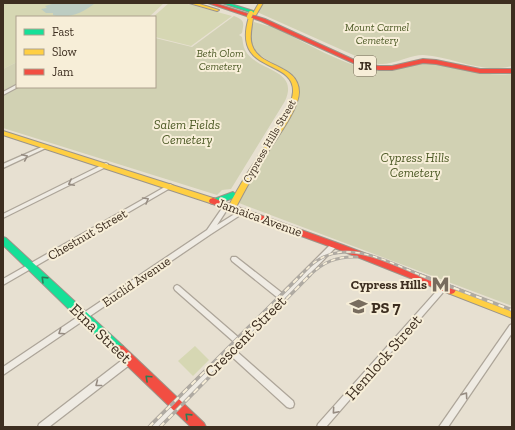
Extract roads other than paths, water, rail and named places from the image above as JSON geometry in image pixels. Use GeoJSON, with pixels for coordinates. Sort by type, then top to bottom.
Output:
{"type":"FeatureCollection","features":[{"type":"Feature","properties":{"kind":"main road"},"geometry":{"type":"LineString","coordinates":[[192,3],[251,15]]}},
{"type":"Feature","properties":{"kind":"main road","name":"JR"},"geometry":{"type":"LineString","coordinates":[[210,3],[260,19],[354,62],[366,66],[389,68],[414,62],[430,61],[480,71],[512,70]]}},
{"type":"Feature","properties":{"kind":"main road","name":"JR"},"geometry":{"type":"LineString","coordinates":[[215,3],[266,19],[360,62],[376,66],[392,65],[409,60],[426,59],[440,60],[493,70],[512,70]]}},
{"type":"Feature","properties":{"kind":"main road"},"geometry":{"type":"LineString","coordinates":[[224,3],[327,47]]}},
{"type":"Feature","properties":{"kind":"main road","name":"Cypress Hills Street"},"geometry":{"type":"LineString","coordinates":[[229,206],[233,195],[289,102],[292,86],[286,76],[258,60],[249,52],[245,35],[251,15],[258,3]]}},
{"type":"Feature","properties":{"kind":"main road","name":"Cypress Hills Street"},"geometry":{"type":"LineString","coordinates":[[229,206],[282,122],[296,94],[296,85],[289,75],[259,58],[250,48],[248,34],[251,15],[261,3]]}},
{"type":"Feature","properties":{"kind":"main road","name":"Jamaica Avenue"},"geometry":{"type":"LineString","coordinates":[[3,133],[106,165],[229,206],[512,314]]}},
{"type":"Feature","properties":{"kind":"main road"},"geometry":{"type":"LineString","coordinates":[[217,202],[233,195]]}},
{"type":"Feature","properties":{"kind":"main road","name":"Etna Street"},"geometry":{"type":"LineString","coordinates":[[3,240],[200,427]]}},
{"type":"Feature","properties":{"kind":"street"},"geometry":{"type":"LineString","coordinates":[[3,94],[16,87]]}},
{"type":"Feature","properties":{"kind":"street"},"geometry":{"type":"LineString","coordinates":[[3,166],[46,147]]}},
{"type":"Feature","properties":{"kind":"street"},"geometry":{"type":"LineString","coordinates":[[3,216],[106,165]]}},
{"type":"Feature","properties":{"kind":"street","name":"Chestnut Street"},"geometry":{"type":"LineString","coordinates":[[3,282],[170,186]]}},
{"type":"Feature","properties":{"kind":"street","name":"Euclid Avenue"},"geometry":{"type":"LineString","coordinates":[[209,232],[229,206]]}},
{"type":"Feature","properties":{"kind":"street","name":"Euclid Avenue"},"geometry":{"type":"LineString","coordinates":[[3,371],[209,232],[243,211]]}},
{"type":"Feature","properties":{"kind":"street","name":"Crescent Street"},"geometry":{"type":"LineString","coordinates":[[154,427],[231,351],[334,245]]}},
{"type":"Feature","properties":{"kind":"street"},"geometry":{"type":"LineString","coordinates":[[234,259],[283,298]]}},
{"type":"Feature","properties":{"kind":"street","name":"Hemlock Street"},"geometry":{"type":"LineString","coordinates":[[321,427],[444,287]]}},
{"type":"Feature","properties":{"kind":"street"},"geometry":{"type":"LineString","coordinates":[[177,288],[239,342]]}},
{"type":"Feature","properties":{"kind":"street"},"geometry":{"type":"LineString","coordinates":[[443,427],[512,327]]}},
{"type":"Feature","properties":{"kind":"street"},"geometry":{"type":"LineString","coordinates":[[231,351],[290,404]]}},
{"type":"Feature","properties":{"kind":"street"},"geometry":{"type":"LineString","coordinates":[[42,427],[129,360]]}},
{"type":"Feature","properties":{"kind":"railway"},"geometry":{"type":"LineString","coordinates":[[149,427],[311,265],[318,260],[331,254],[344,252],[358,253],[385,260],[423,276]]}},
{"type":"Feature","properties":{"kind":"railway"},"geometry":{"type":"LineString","coordinates":[[310,275],[331,261],[357,257]]}},
{"type":"Feature","properties":{"kind":"railway"},"geometry":{"type":"LineString","coordinates":[[160,427],[310,275]]}},
{"type":"Feature","properties":{"kind":"railway"},"geometry":{"type":"LineString","coordinates":[[420,275],[512,310]]}},
{"type":"Feature","properties":{"kind":"place","name":"Cypress Hills"},"geometry":{"type":"Point","coordinates":[440,284]}},
{"type":"Feature","properties":{"kind":"place","name":"PS 7"},"geometry":{"type":"Point","coordinates":[358,307]}},
{"type":"Feature","properties":{"kind":"park label","name":"Mount Carmel Cemetery"},"geometry":{"type":"Point","coordinates":[377,33]}},
{"type":"Feature","properties":{"kind":"park label","name":"Beth Olom Cemetery"},"geometry":{"type":"Point","coordinates":[220,59]}},
{"type":"Feature","properties":{"kind":"park label","name":"Salem Fields Cemetery"},"geometry":{"type":"Point","coordinates":[187,132]}},
{"type":"Feature","properties":{"kind":"park label","name":"Cypress Hills Cemetery"},"geometry":{"type":"Point","coordinates":[415,164]}}]}
